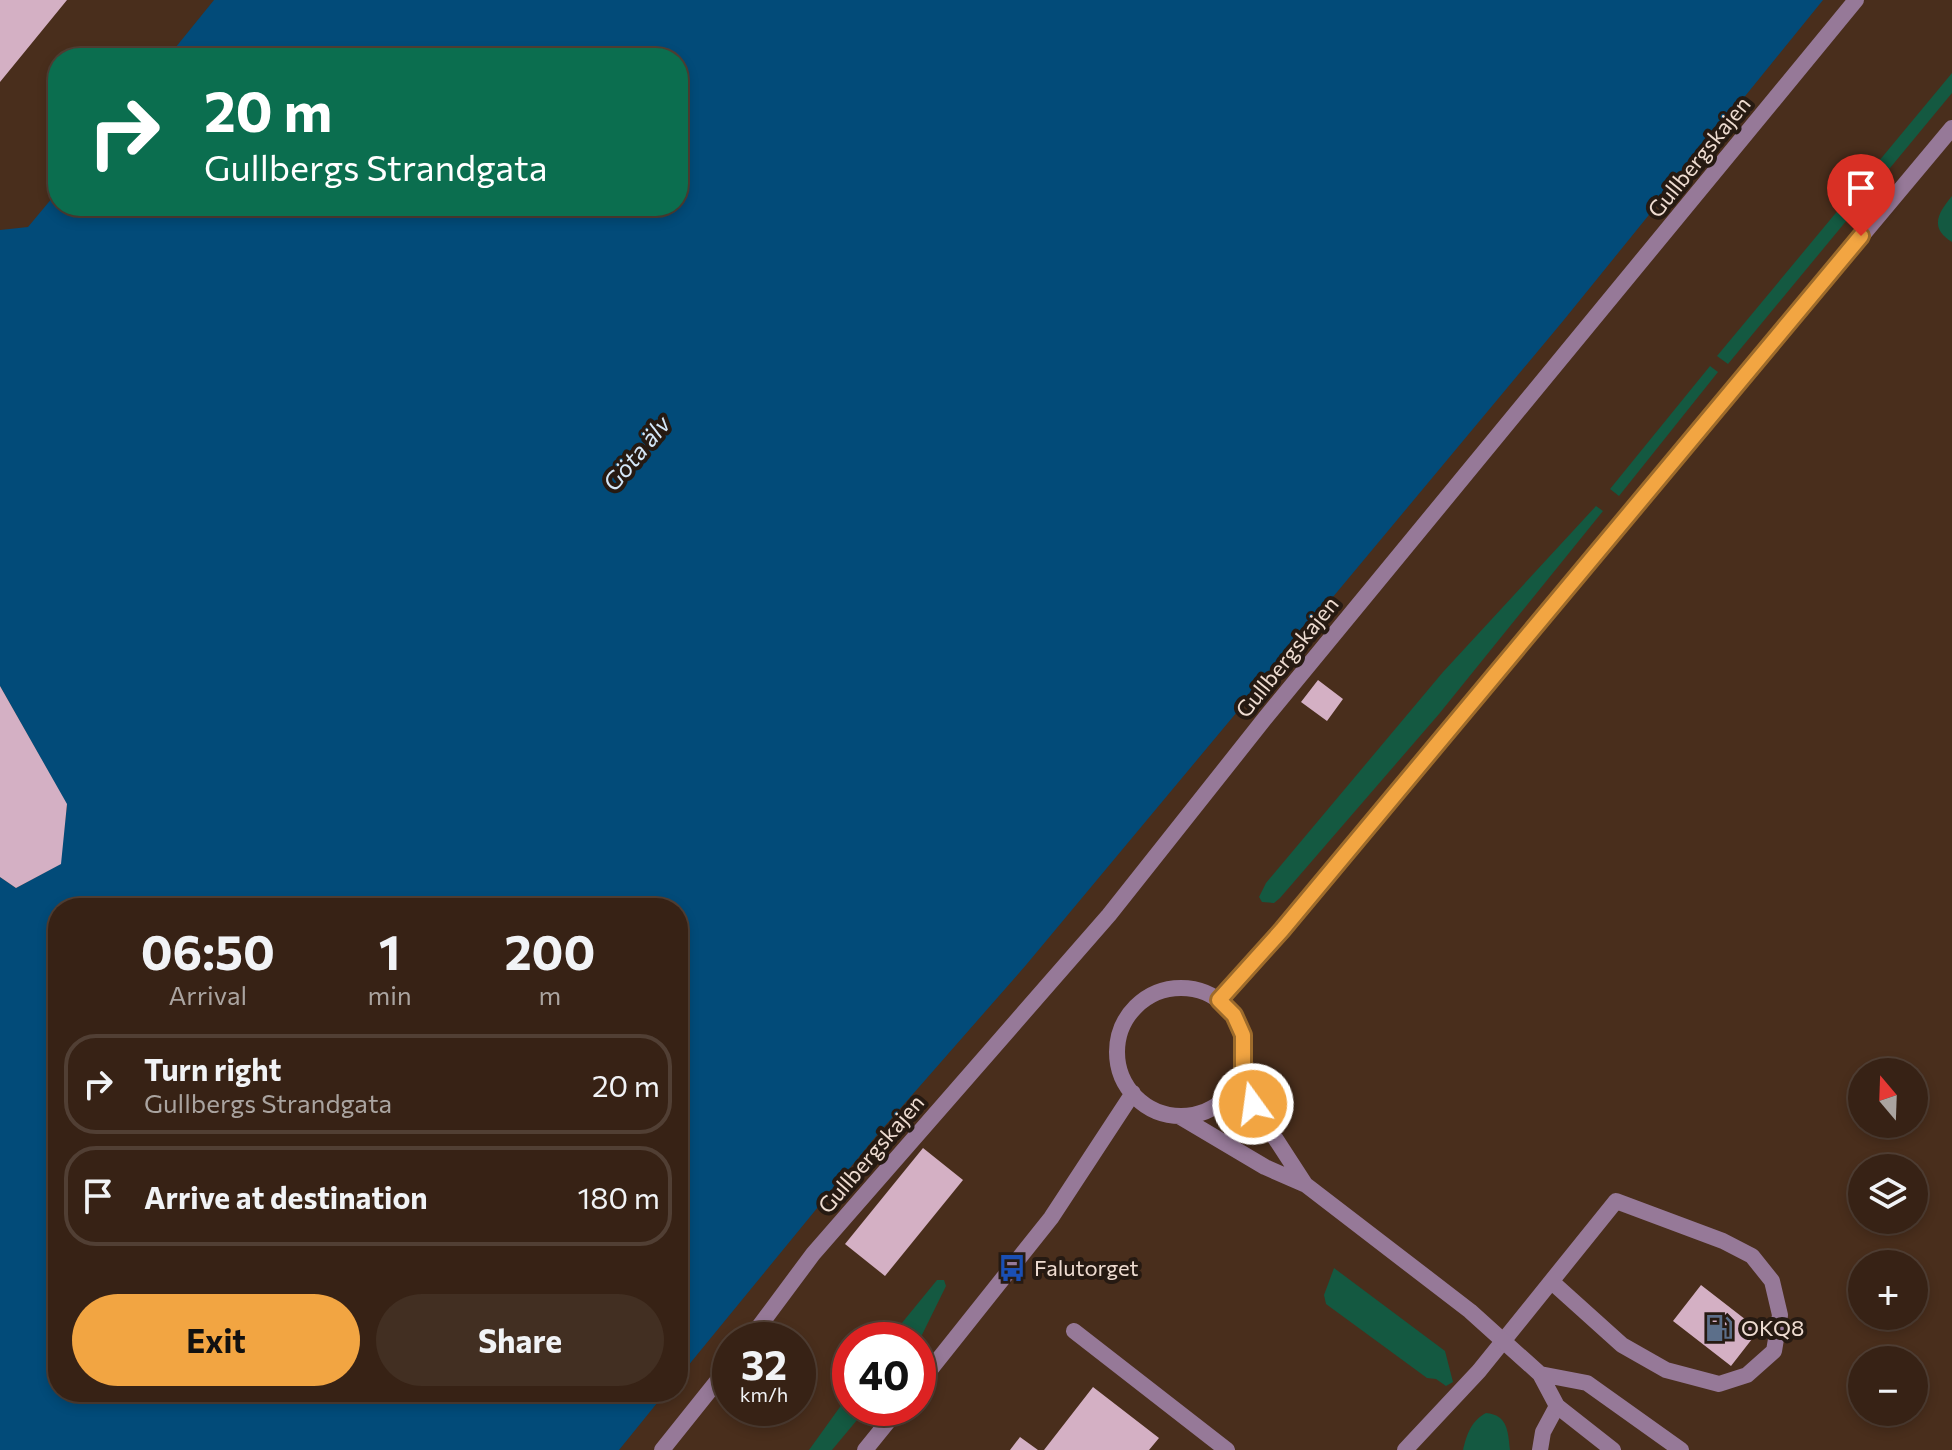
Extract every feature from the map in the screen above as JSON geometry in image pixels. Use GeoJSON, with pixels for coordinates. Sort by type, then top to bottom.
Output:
{"type":"FeatureCollection","features":[{"type":"Feature","properties":{"kind":"street","name":"Gullbergskajen"},"geometry":{"type":"LineString","coordinates":[[762,1322],[813,1254],[1109,915],[1266,717],[1856,0]]}},
{"type":"Feature","properties":{"kind":"street"},"geometry":{"type":"LineString","coordinates":[[1219,1000],[1271,942],[1952,128]]}},
{"type":"Feature","properties":{"kind":"street"},"geometry":{"type":"LineString","coordinates":[[1306,1185],[1253,1104],[1243,1067],[1243,1035],[1234,1015],[1219,1000],[1201,991],[1181,987],[1151,995],[1135,1007],[1120,1033],[1117,1053],[1120,1073],[1133,1093],[1157,1111],[1179,1116],[1265,1167],[1306,1185],[1470,1311],[1540,1374],[1557,1406],[1613,1450]]}},
{"type":"Feature","properties":{"kind":"street"},"geometry":{"type":"LineString","coordinates":[[1179,1116],[1200,1113],[1219,1102],[1234,1087],[1243,1067]]}},
{"type":"Feature","properties":{"kind":"street"},"geometry":{"type":"LineString","coordinates":[[936,1362],[1051,1218],[1133,1093]]}},
{"type":"Feature","properties":{"kind":"street"},"geometry":{"type":"LineString","coordinates":[[1405,1450],[1479,1371],[1616,1201],[1723,1241],[1752,1256],[1772,1281],[1780,1315],[1774,1351],[1747,1375],[1719,1384],[1666,1370],[1622,1345],[1552,1282]]}},
{"type":"Feature","properties":{"kind":"street"},"geometry":{"type":"LineString","coordinates":[[1074,1331],[1227,1450]]}},
{"type":"Feature","properties":{"kind":"street"},"geometry":{"type":"LineString","coordinates":[[1540,1374],[1587,1383],[1681,1450]]}},
{"type":"Feature","properties":{"kind":"street"},"geometry":{"type":"LineString","coordinates":[[662,1450],[712,1388]]}},
{"type":"Feature","properties":{"kind":"street"},"geometry":{"type":"LineString","coordinates":[[1540,1450],[1543,1432],[1557,1406]]}},
{"type":"Feature","properties":{"kind":"street"},"geometry":{"type":"LineString","coordinates":[[865,1450],[884,1426]]}},
{"type":"Feature","properties":{"kind":"green space"},"geometry":{"type":"Polygon","coordinates":[[[1952,73],[1952,93],[1728,364],[1717,356],[1952,73]]]}},
{"type":"Feature","properties":{"kind":"green space"},"geometry":{"type":"Polygon","coordinates":[[[1952,196],[1952,242],[1940,231],[1938,220],[1952,196]]]}},
{"type":"Feature","properties":{"kind":"green space"},"geometry":{"type":"Polygon","coordinates":[[[1710,366],[1718,372],[1619,496],[1610,489],[1710,366]]]}},
{"type":"Feature","properties":{"kind":"green space"},"geometry":{"type":"Polygon","coordinates":[[[1596,506],[1603,511],[1439,714],[1280,898],[1274,903],[1262,902],[1259,897],[1266,883],[1443,672],[1596,506]]]}},
{"type":"Feature","properties":{"kind":"green space"},"geometry":{"type":"Polygon","coordinates":[[[1334,1268],[1445,1351],[1453,1382],[1446,1386],[1436,1379],[1427,1378],[1326,1304],[1324,1295],[1334,1268]]]}},
{"type":"Feature","properties":{"kind":"green space"},"geometry":{"type":"Polygon","coordinates":[[[937,1280],[944,1280],[946,1286],[928,1322],[903,1322],[937,1280]]]}},
{"type":"Feature","properties":{"kind":"green space"},"geometry":{"type":"Polygon","coordinates":[[[1486,1413],[1503,1421],[1510,1450],[1463,1450],[1470,1428],[1486,1413]]]}},
{"type":"Feature","properties":{"kind":"green space"},"geometry":{"type":"Polygon","coordinates":[[[832,1418],[832,1426],[852,1426],[832,1450],[809,1450],[832,1418]]]}},
{"type":"Feature","properties":{"kind":"water","name":"Göta älv"},"geometry":{"type":"Polygon","coordinates":[[[214,0],[1823,0],[1563,321],[1026,965],[877,1135],[724,1322],[712,1322],[712,1336],[688,1366],[688,898],[48,898],[48,1402],[658,1402],[619,1450],[0,1450],[0,877],[16,888],[60,864],[67,805],[0,686],[0,230],[28,227],[48,203],[48,216],[688,216],[688,48],[175,48],[214,0]]]}},
{"type":"Feature","properties":{"kind":"building"},"geometry":{"type":"Polygon","coordinates":[[[0,0],[67,0],[0,82],[0,0]]]}},
{"type":"Feature","properties":{"kind":"building"},"geometry":{"type":"Polygon","coordinates":[[[1318,680],[1343,699],[1327,721],[1301,702],[1318,680]]]}},
{"type":"Feature","properties":{"kind":"building"},"geometry":{"type":"Polygon","coordinates":[[[0,686],[67,804],[61,864],[16,888],[0,877],[0,686]]]}},
{"type":"Feature","properties":{"kind":"building"},"geometry":{"type":"Polygon","coordinates":[[[923,1148],[963,1180],[885,1276],[845,1244],[923,1148]]]}},
{"type":"Feature","properties":{"kind":"building"},"geometry":{"type":"Polygon","coordinates":[[[1701,1285],[1759,1330],[1731,1366],[1673,1321],[1701,1285]]]}},
{"type":"Feature","properties":{"kind":"building"},"geometry":{"type":"Polygon","coordinates":[[[1093,1387],[1159,1438],[1149,1450],[1044,1450],[1093,1387]]]}},
{"type":"Feature","properties":{"kind":"building"},"geometry":{"type":"Polygon","coordinates":[[[1020,1437],[1038,1450],[1010,1450],[1020,1437]]]}},
{"type":"Feature","properties":{"kind":"place","name":"Falutorget"},"geometry":{"type":"Point","coordinates":[1012,1268]}},
{"type":"Feature","properties":{"kind":"place","name":"OKQ8"},"geometry":{"type":"Point","coordinates":[1719,1328]}},
{"type":"Feature","properties":{"kind":"route"},"geometry":{"type":"LineString","coordinates":[[1253,1104],[1243,1067],[1243,1035],[1234,1015],[1219,1000],[1282,930],[1861,236]]}}]}
